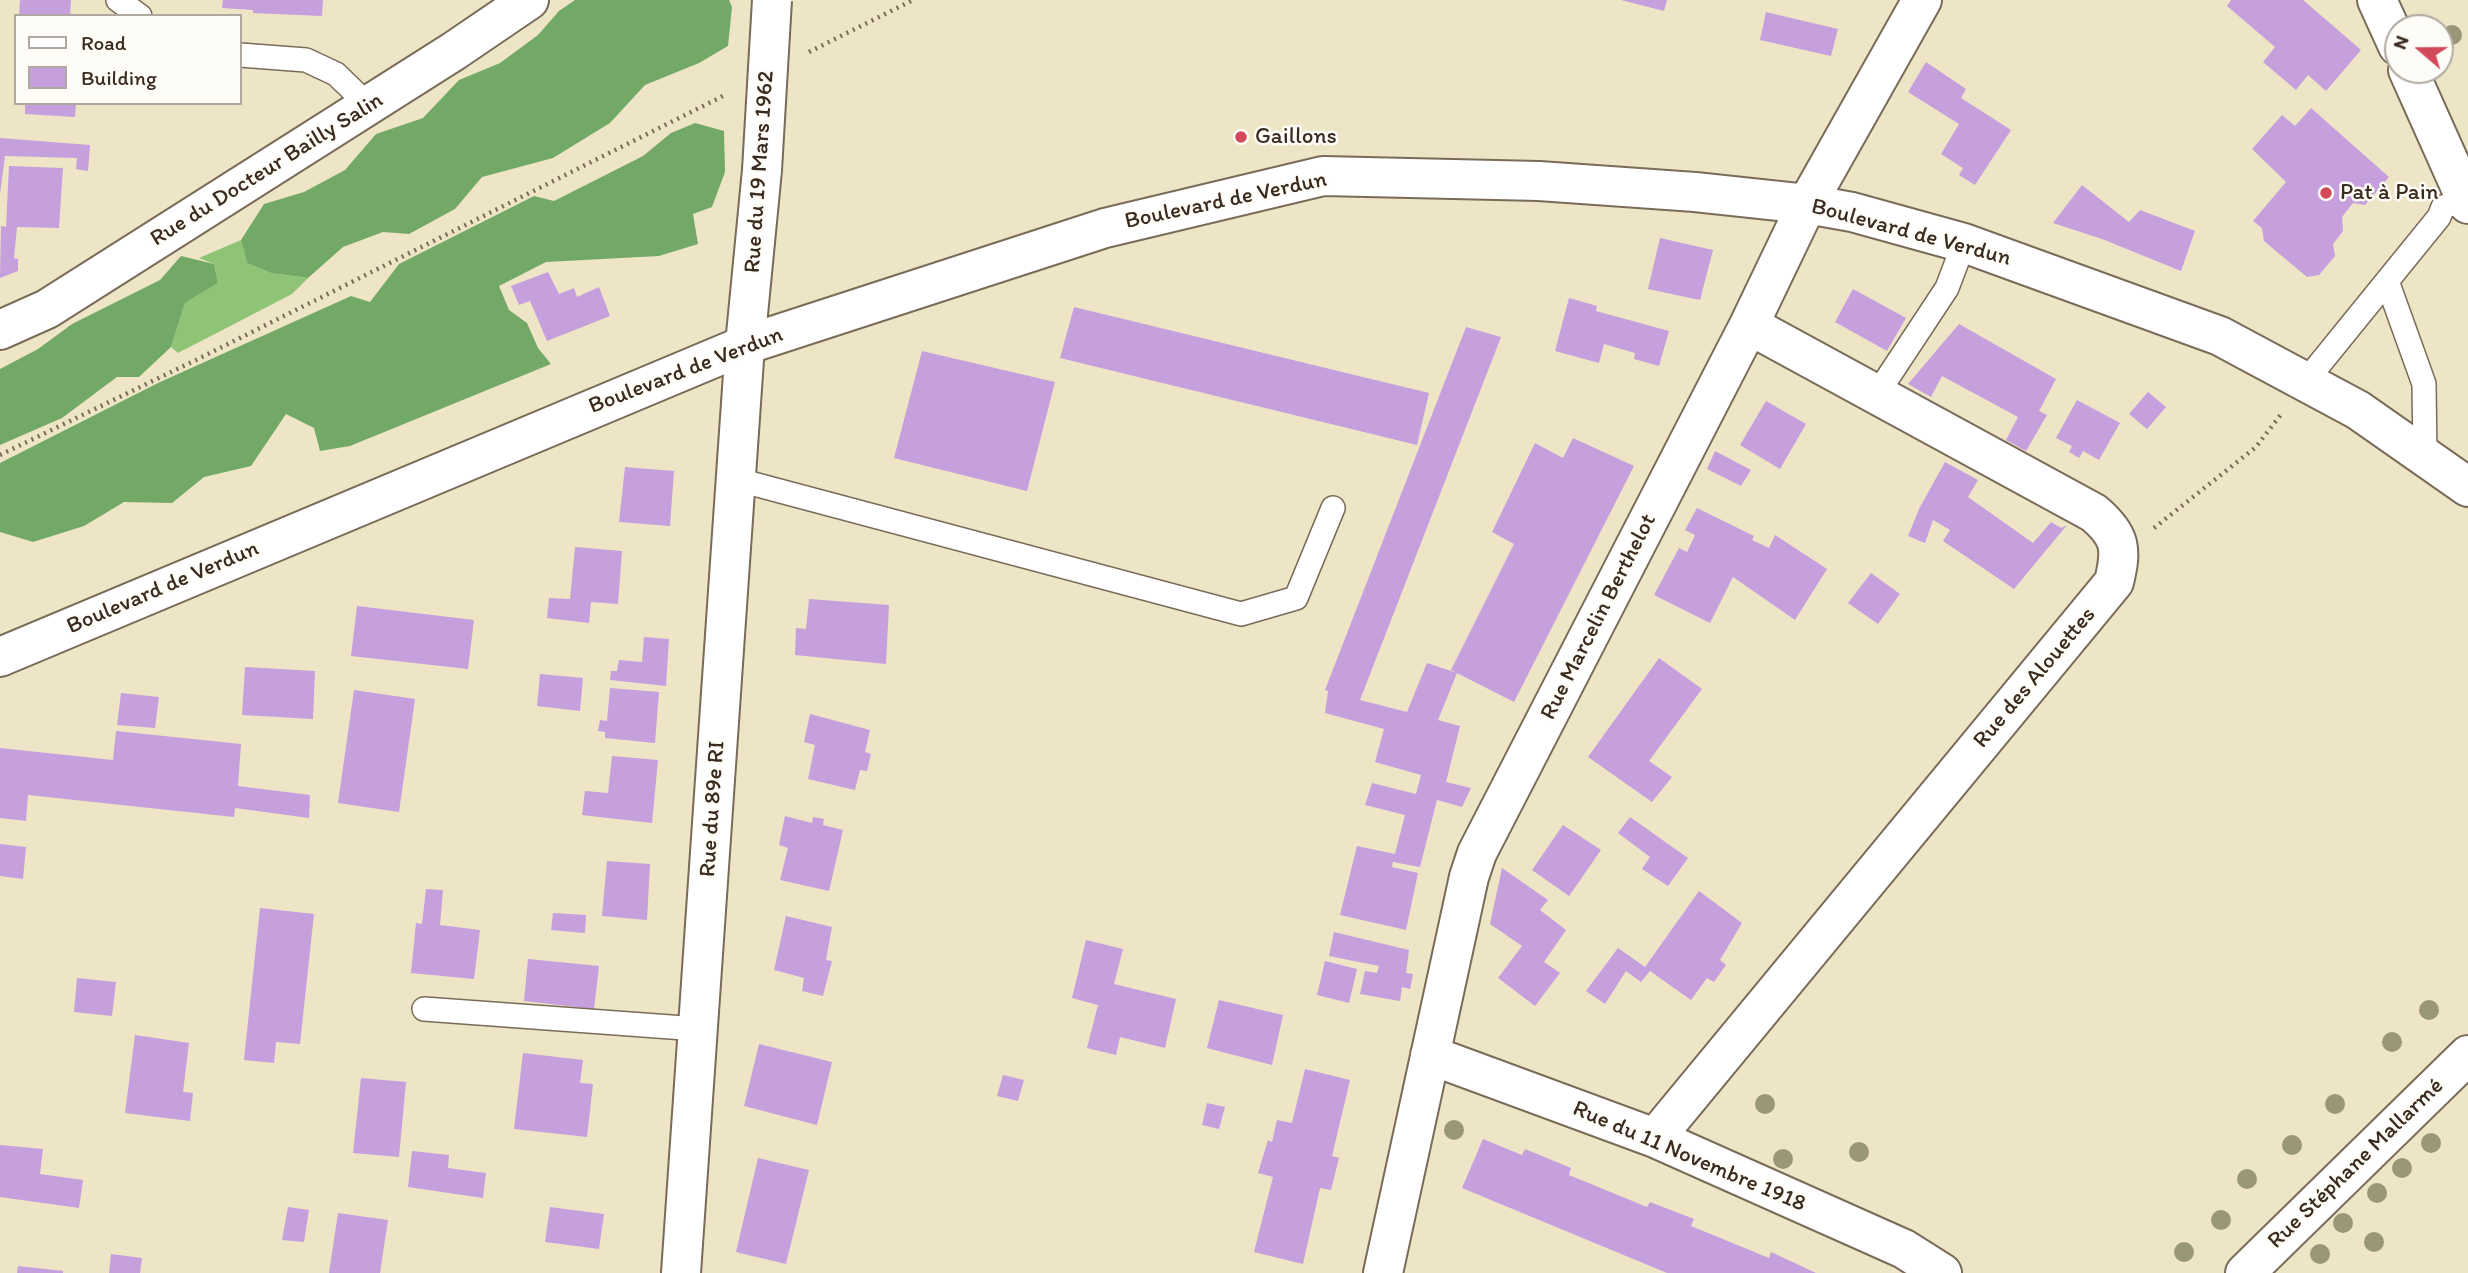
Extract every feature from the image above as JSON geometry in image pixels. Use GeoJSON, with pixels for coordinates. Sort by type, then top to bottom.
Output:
{"type":"FeatureCollection","features":[{"type":"Feature","properties":{"kind":"street","name":"Rue du Docteur Bailly Salin"},"geometry":{"type":"LineString","coordinates":[[0,330],[47,309],[368,106],[528,0]]}},
{"type":"Feature","properties":{"kind":"street","name":"Rue du 19 Mars 1962"},"geometry":{"type":"LineString","coordinates":[[745,345],[762,170],[772,0]]}},
{"type":"Feature","properties":{"kind":"street","name":"Rue Marcelin Berthelot"},"geometry":{"type":"LineString","coordinates":[[1383,1273],[1469,877],[1477,853],[1749,325],[1807,204],[1922,0]]}},
{"type":"Feature","properties":{"kind":"street"},"geometry":{"type":"LineString","coordinates":[[2415,84],[2467,202]]}},
{"type":"Feature","properties":{"kind":"street","name":"Boulevard de Verdun"},"geometry":{"type":"LineString","coordinates":[[0,657],[745,345],[1105,228],[1324,176],[1539,181],[1695,192],[1807,204],[1852,212],[1964,243],[2220,336],[2358,410],[2468,487]]}},
{"type":"Feature","properties":{"kind":"street"},"geometry":{"type":"LineString","coordinates":[[1749,325],[2094,513],[2109,526],[2121,555]]}},
{"type":"Feature","properties":{"kind":"street","name":"Rue du 89e RI"},"geometry":{"type":"LineString","coordinates":[[681,1273],[745,345]]}},
{"type":"Feature","properties":{"kind":"street","name":"Rue des Alouettes"},"geometry":{"type":"LineString","coordinates":[[1655,1138],[2115,582],[2121,555]]}},
{"type":"Feature","properties":{"kind":"street","name":"Rue du 11 Novembre 1918"},"geometry":{"type":"LineString","coordinates":[[1430,1055],[1655,1138],[1904,1250],[1942,1273]]}},
{"type":"Feature","properties":{"kind":"street","name":"Rue Stéphane Mallarmé"},"geometry":{"type":"LineString","coordinates":[[2245,1273],[2468,1055]]}},
{"type":"Feature","properties":{"kind":"lane"},"geometry":{"type":"LineString","coordinates":[[118,0],[136,14]]}},
{"type":"Feature","properties":{"kind":"lane"},"geometry":{"type":"LineString","coordinates":[[242,55],[306,60],[336,74],[368,106]]}},
{"type":"Feature","properties":{"kind":"lane"},"geometry":{"type":"LineString","coordinates":[[2305,382],[2438,217],[2443,207],[2467,202]]}},
{"type":"Feature","properties":{"kind":"lane"},"geometry":{"type":"LineString","coordinates":[[1877,394],[1947,288],[1964,243]]}},
{"type":"Feature","properties":{"kind":"lane"},"geometry":{"type":"LineString","coordinates":[[2387,281],[2424,384],[2425,457]]}},
{"type":"Feature","properties":{"kind":"lane"},"geometry":{"type":"LineString","coordinates":[[735,479],[1241,614],[1296,598],[1333,509]]}},
{"type":"Feature","properties":{"kind":"lane"},"geometry":{"type":"LineString","coordinates":[[424,1009],[698,1029]]}},
{"type":"Feature","properties":{"kind":"path"},"geometry":{"type":"LineString","coordinates":[[798,58],[913,0]]}},
{"type":"Feature","properties":{"kind":"path"},"geometry":{"type":"LineString","coordinates":[[0,455],[737,89]]}},
{"type":"Feature","properties":{"kind":"path"},"geometry":{"type":"LineString","coordinates":[[2121,555],[2256,447],[2305,382]]}},
{"type":"Feature","properties":{"kind":"green space"},"geometry":{"type":"Polygon","coordinates":[[[575,0],[729,0],[732,7],[728,46],[699,63],[645,85],[610,123],[553,158],[482,177],[455,209],[409,234],[383,232],[343,247],[308,278],[271,273],[247,263],[241,240],[264,204],[304,192],[345,170],[376,134],[423,118],[459,80],[500,63],[538,35],[559,11],[575,0]]]}},
{"type":"Feature","properties":{"kind":"green space"},"geometry":{"type":"Polygon","coordinates":[[[695,123],[724,131],[725,172],[712,207],[693,214],[698,244],[659,256],[546,262],[499,286],[509,310],[527,323],[538,348],[551,364],[350,446],[320,451],[314,428],[286,414],[251,466],[204,477],[172,503],[124,502],[84,526],[33,542],[0,532],[0,463],[158,383],[351,296],[370,302],[399,264],[534,196],[554,201],[643,156],[671,133],[695,123]]]}},
{"type":"Feature","properties":{"kind":"green space"},"geometry":{"type":"Polygon","coordinates":[[[241,240],[247,263],[271,273],[308,278],[292,294],[178,353],[171,347],[185,303],[218,283],[214,264],[199,258],[241,240]]]}},
{"type":"Feature","properties":{"kind":"green space"},"geometry":{"type":"Polygon","coordinates":[[[181,256],[214,264],[218,283],[185,303],[171,347],[139,377],[117,377],[62,418],[0,445],[0,369],[38,349],[72,324],[160,280],[181,256]]]}},
{"type":"Feature","properties":{"kind":"building"},"geometry":{"type":"Polygon","coordinates":[[[20,0],[71,0],[70,14],[19,14],[20,0]]]}},
{"type":"Feature","properties":{"kind":"building"},"geometry":{"type":"Polygon","coordinates":[[[223,0],[323,0],[322,16],[253,13],[253,10],[222,8],[223,0]]]}},
{"type":"Feature","properties":{"kind":"building"},"geometry":{"type":"Polygon","coordinates":[[[1621,0],[1667,0],[1664,11],[1621,0]]]}},
{"type":"Feature","properties":{"kind":"building"},"geometry":{"type":"Polygon","coordinates":[[[2231,0],[2303,0],[2361,50],[2326,91],[2308,75],[2296,90],[2263,62],[2275,47],[2227,6],[2231,0]]]}},
{"type":"Feature","properties":{"kind":"building"},"geometry":{"type":"Polygon","coordinates":[[[1766,12],[1838,29],[1831,56],[1760,40],[1766,12]]]}},
{"type":"Feature","properties":{"kind":"building"},"geometry":{"type":"Polygon","coordinates":[[[1926,62],[1966,89],[1961,98],[2011,130],[1975,185],[1959,175],[1963,168],[1941,154],[1959,124],[1908,92],[1926,62]]]}},
{"type":"Feature","properties":{"kind":"building"},"geometry":{"type":"Polygon","coordinates":[[[25,105],[76,105],[75,117],[25,114],[25,105]]]}},
{"type":"Feature","properties":{"kind":"building","name":"Pat à Pain"},"geometry":{"type":"Polygon","coordinates":[[[2311,108],[2389,177],[2365,205],[2353,203],[2342,217],[2343,231],[2333,244],[2335,256],[2319,275],[2307,277],[2264,241],[2262,228],[2253,221],[2286,182],[2252,149],[2282,115],[2295,126],[2311,108]]]}},
{"type":"Feature","properties":{"kind":"building"},"geometry":{"type":"Polygon","coordinates":[[[0,138],[90,145],[88,171],[76,169],[77,158],[5,156],[0,194],[0,138]]]}},
{"type":"Feature","properties":{"kind":"building"},"geometry":{"type":"Polygon","coordinates":[[[9,166],[63,168],[59,228],[17,227],[14,258],[18,259],[18,271],[0,278],[1,226],[6,227],[9,166]]]}},
{"type":"Feature","properties":{"kind":"building"},"geometry":{"type":"Polygon","coordinates":[[[2082,185],[2129,222],[2140,210],[2195,231],[2181,271],[2102,239],[2053,223],[2082,185]]]}},
{"type":"Feature","properties":{"kind":"building"},"geometry":{"type":"Polygon","coordinates":[[[1660,238],[1713,250],[1700,300],[1648,289],[1660,238]]]}},
{"type":"Feature","properties":{"kind":"building"},"geometry":{"type":"Polygon","coordinates":[[[548,272],[559,294],[574,288],[577,297],[599,287],[610,316],[547,341],[530,301],[519,305],[511,286],[548,272]]]}},
{"type":"Feature","properties":{"kind":"building"},"geometry":{"type":"Polygon","coordinates":[[[1853,289],[1906,318],[1887,351],[1835,322],[1853,289]]]}},
{"type":"Feature","properties":{"kind":"building"},"geometry":{"type":"Polygon","coordinates":[[[1569,298],[1597,306],[1596,311],[1669,331],[1659,366],[1634,359],[1635,353],[1604,344],[1599,363],[1555,351],[1569,298]]]}},
{"type":"Feature","properties":{"kind":"building"},"geometry":{"type":"Polygon","coordinates":[[[1074,307],[1429,393],[1417,445],[1060,358],[1074,307]]]}},
{"type":"Feature","properties":{"kind":"building"},"geometry":{"type":"Polygon","coordinates":[[[1959,324],[2056,379],[2039,411],[2047,415],[2026,451],[2006,440],[2018,417],[1942,376],[1931,397],[1908,384],[1959,324]]]}},
{"type":"Feature","properties":{"kind":"building"},"geometry":{"type":"Polygon","coordinates":[[[1466,327],[1501,337],[1360,700],[1407,712],[1427,663],[1457,673],[1438,720],[1460,726],[1446,782],[1471,788],[1462,807],[1437,800],[1420,867],[1393,862],[1392,867],[1418,873],[1406,930],[1340,915],[1357,846],[1395,854],[1405,815],[1365,805],[1372,783],[1416,794],[1421,775],[1375,762],[1384,729],[1325,713],[1328,691],[1325,690],[1466,327]]]}},
{"type":"Feature","properties":{"kind":"building"},"geometry":{"type":"Polygon","coordinates":[[[922,351],[1055,382],[1027,491],[894,458],[922,351]]]}},
{"type":"Feature","properties":{"kind":"building"},"geometry":{"type":"Polygon","coordinates":[[[2148,392],[2166,407],[2147,429],[2129,414],[2148,392]]]}},
{"type":"Feature","properties":{"kind":"building"},"geometry":{"type":"Polygon","coordinates":[[[2077,400],[2120,423],[2099,460],[2083,451],[2079,458],[2069,452],[2072,446],[2056,438],[2077,400]]]}},
{"type":"Feature","properties":{"kind":"building"},"geometry":{"type":"Polygon","coordinates":[[[1766,401],[1806,424],[1780,469],[1740,445],[1766,401]]]}},
{"type":"Feature","properties":{"kind":"building"},"geometry":{"type":"Polygon","coordinates":[[[1573,438],[1634,466],[1514,702],[1451,670],[1514,544],[1492,532],[1535,443],[1563,458],[1573,438]]]}},
{"type":"Feature","properties":{"kind":"building"},"geometry":{"type":"Polygon","coordinates":[[[1715,451],[1751,470],[1741,486],[1707,469],[1715,451]]]}},
{"type":"Feature","properties":{"kind":"building"},"geometry":{"type":"Polygon","coordinates":[[[1945,462],[1978,480],[1968,497],[2033,543],[2051,522],[2061,528],[2067,525],[2014,589],[1943,541],[1950,530],[1933,520],[1925,543],[1908,536],[1920,507],[1945,462]]]}},
{"type":"Feature","properties":{"kind":"building"},"geometry":{"type":"Polygon","coordinates":[[[625,467],[674,471],[670,526],[619,522],[625,467]]]}},
{"type":"Feature","properties":{"kind":"building"},"geometry":{"type":"Polygon","coordinates":[[[1697,508],[1754,536],[1752,540],[1769,548],[1775,535],[1827,569],[1795,620],[1733,577],[1710,623],[1654,595],[1679,548],[1687,552],[1695,535],[1685,530],[1697,508]]]}},
{"type":"Feature","properties":{"kind":"building"},"geometry":{"type":"Polygon","coordinates":[[[575,547],[622,551],[618,604],[591,602],[589,623],[547,618],[549,598],[570,599],[575,547]]]}},
{"type":"Feature","properties":{"kind":"building"},"geometry":{"type":"Polygon","coordinates":[[[1871,573],[1900,594],[1878,624],[1848,603],[1871,573]]]}},
{"type":"Feature","properties":{"kind":"building"},"geometry":{"type":"Polygon","coordinates":[[[809,599],[889,605],[886,664],[795,655],[796,628],[806,629],[809,599]]]}},
{"type":"Feature","properties":{"kind":"building"},"geometry":{"type":"Polygon","coordinates":[[[357,606],[474,620],[468,669],[351,656],[357,606]]]}},
{"type":"Feature","properties":{"kind":"building"},"geometry":{"type":"Polygon","coordinates":[[[644,637],[669,639],[666,686],[610,680],[611,671],[617,671],[619,660],[642,662],[644,637]]]}},
{"type":"Feature","properties":{"kind":"building"},"geometry":{"type":"Polygon","coordinates":[[[1659,658],[1702,689],[1649,761],[1672,777],[1652,802],[1588,757],[1659,658]]]}},
{"type":"Feature","properties":{"kind":"building"},"geometry":{"type":"Polygon","coordinates":[[[245,667],[315,671],[313,719],[242,715],[245,667]]]}},
{"type":"Feature","properties":{"kind":"building"},"geometry":{"type":"Polygon","coordinates":[[[540,674],[583,678],[580,711],[537,706],[540,674]]]}},
{"type":"Feature","properties":{"kind":"building"},"geometry":{"type":"Polygon","coordinates":[[[610,688],[659,692],[655,743],[605,738],[605,732],[598,731],[600,720],[607,721],[610,688]]]}},
{"type":"Feature","properties":{"kind":"building"},"geometry":{"type":"Polygon","coordinates":[[[354,690],[415,699],[399,812],[338,803],[354,690]]]}},
{"type":"Feature","properties":{"kind":"building"},"geometry":{"type":"Polygon","coordinates":[[[121,693],[159,697],[155,728],[117,725],[121,693]]]}},
{"type":"Feature","properties":{"kind":"building"},"geometry":{"type":"Polygon","coordinates":[[[810,714],[870,730],[865,752],[871,754],[867,771],[860,770],[855,790],[808,779],[815,745],[804,742],[810,714]]]}},
{"type":"Feature","properties":{"kind":"building"},"geometry":{"type":"Polygon","coordinates":[[[116,731],[241,744],[238,786],[310,795],[309,818],[235,808],[234,817],[28,795],[26,821],[0,818],[0,748],[113,760],[116,731]]]}},
{"type":"Feature","properties":{"kind":"building"},"geometry":{"type":"Polygon","coordinates":[[[612,756],[658,760],[652,823],[582,815],[585,791],[608,793],[612,756]]]}},
{"type":"Feature","properties":{"kind":"building"},"geometry":{"type":"Polygon","coordinates":[[[785,816],[812,823],[813,817],[824,819],[823,825],[843,830],[829,891],[780,880],[788,848],[779,845],[785,816]]]}},
{"type":"Feature","properties":{"kind":"building"},"geometry":{"type":"Polygon","coordinates":[[[1630,817],[1688,858],[1668,886],[1642,869],[1650,857],[1618,833],[1630,817]]]}},
{"type":"Feature","properties":{"kind":"building"},"geometry":{"type":"Polygon","coordinates":[[[1563,825],[1601,850],[1569,896],[1532,870],[1563,825]]]}},
{"type":"Feature","properties":{"kind":"building"},"geometry":{"type":"Polygon","coordinates":[[[0,844],[26,847],[23,879],[0,876],[0,844]]]}},
{"type":"Feature","properties":{"kind":"building"},"geometry":{"type":"Polygon","coordinates":[[[607,861],[650,864],[647,920],[602,916],[607,861]]]}},
{"type":"Feature","properties":{"kind":"building"},"geometry":{"type":"Polygon","coordinates":[[[1502,868],[1548,900],[1540,910],[1566,930],[1544,962],[1560,973],[1535,1006],[1498,978],[1522,946],[1490,924],[1502,868]]]}},
{"type":"Feature","properties":{"kind":"building"},"geometry":{"type":"Polygon","coordinates":[[[426,889],[443,890],[440,925],[480,930],[474,979],[411,973],[416,923],[422,924],[426,889]]]}},
{"type":"Feature","properties":{"kind":"building"},"geometry":{"type":"Polygon","coordinates":[[[1699,891],[1742,923],[1720,960],[1726,965],[1714,982],[1707,978],[1691,1000],[1650,971],[1641,982],[1626,971],[1605,1004],[1586,991],[1618,948],[1645,967],[1699,891]]]}},
{"type":"Feature","properties":{"kind":"building"},"geometry":{"type":"Polygon","coordinates":[[[260,908],[314,914],[300,1044],[276,1042],[274,1063],[244,1060],[260,908]]]}},
{"type":"Feature","properties":{"kind":"building"},"geometry":{"type":"Polygon","coordinates":[[[553,913],[586,915],[585,933],[551,930],[553,913]]]}},
{"type":"Feature","properties":{"kind":"building"},"geometry":{"type":"Polygon","coordinates":[[[786,916],[832,927],[826,960],[832,961],[823,996],[802,991],[804,978],[774,970],[786,916]]]}},
{"type":"Feature","properties":{"kind":"building"},"geometry":{"type":"Polygon","coordinates":[[[1334,932],[1409,950],[1406,973],[1413,974],[1410,989],[1402,987],[1400,1001],[1360,994],[1365,971],[1377,973],[1379,966],[1329,956],[1334,932]]]}},
{"type":"Feature","properties":{"kind":"building"},"geometry":{"type":"Polygon","coordinates":[[[1086,940],[1123,949],[1114,984],[1176,999],[1165,1048],[1120,1037],[1116,1055],[1087,1048],[1098,1005],[1072,998],[1086,940]]]}},
{"type":"Feature","properties":{"kind":"building"},"geometry":{"type":"Polygon","coordinates":[[[528,959],[599,966],[594,1009],[524,1001],[528,959]]]}},
{"type":"Feature","properties":{"kind":"building"},"geometry":{"type":"Polygon","coordinates":[[[1325,961],[1357,969],[1349,1003],[1317,995],[1325,961]]]}},
{"type":"Feature","properties":{"kind":"building"},"geometry":{"type":"Polygon","coordinates":[[[77,978],[116,982],[112,1016],[74,1012],[77,978]]]}},
{"type":"Feature","properties":{"kind":"building"},"geometry":{"type":"Polygon","coordinates":[[[1219,1000],[1283,1015],[1272,1065],[1207,1048],[1219,1000]]]}},
{"type":"Feature","properties":{"kind":"building"},"geometry":{"type":"Polygon","coordinates":[[[135,1035],[189,1043],[183,1092],[193,1093],[190,1121],[125,1113],[135,1035]]]}},
{"type":"Feature","properties":{"kind":"building"},"geometry":{"type":"Polygon","coordinates":[[[759,1044],[832,1062],[817,1125],[744,1106],[759,1044]]]}},
{"type":"Feature","properties":{"kind":"building"},"geometry":{"type":"Polygon","coordinates":[[[523,1053],[583,1060],[580,1083],[593,1084],[587,1137],[514,1129],[523,1053]]]}},
{"type":"Feature","properties":{"kind":"building"},"geometry":{"type":"Polygon","coordinates":[[[1305,1069],[1350,1080],[1332,1156],[1339,1158],[1331,1190],[1320,1188],[1303,1264],[1254,1252],[1273,1177],[1258,1173],[1268,1140],[1272,1142],[1277,1120],[1292,1123],[1305,1069]]]}},
{"type":"Feature","properties":{"kind":"building"},"geometry":{"type":"Polygon","coordinates":[[[1003,1075],[1024,1080],[1018,1101],[997,1096],[1003,1075]]]}},
{"type":"Feature","properties":{"kind":"building"},"geometry":{"type":"Polygon","coordinates":[[[361,1078],[406,1082],[399,1157],[353,1153],[361,1078]]]}},
{"type":"Feature","properties":{"kind":"building"},"geometry":{"type":"Polygon","coordinates":[[[1207,1103],[1225,1107],[1219,1129],[1202,1125],[1207,1103]]]}},
{"type":"Feature","properties":{"kind":"building"},"geometry":{"type":"Polygon","coordinates":[[[1483,1139],[1522,1155],[1525,1149],[1571,1168],[1569,1175],[1647,1207],[1650,1202],[1694,1219],[1691,1226],[1769,1258],[1771,1252],[1816,1273],[1667,1273],[1462,1188],[1483,1139]]]}},
{"type":"Feature","properties":{"kind":"building"},"geometry":{"type":"Polygon","coordinates":[[[0,1145],[43,1149],[40,1174],[83,1180],[79,1208],[0,1197],[0,1145]]]}},
{"type":"Feature","properties":{"kind":"building"},"geometry":{"type":"Polygon","coordinates":[[[412,1151],[449,1155],[448,1168],[486,1173],[483,1198],[408,1187],[412,1151]]]}},
{"type":"Feature","properties":{"kind":"building"},"geometry":{"type":"Polygon","coordinates":[[[758,1158],[809,1170],[786,1264],[736,1252],[758,1158]]]}},
{"type":"Feature","properties":{"kind":"building"},"geometry":{"type":"Polygon","coordinates":[[[288,1207],[309,1210],[304,1242],[282,1240],[288,1207]]]}},
{"type":"Feature","properties":{"kind":"building"},"geometry":{"type":"Polygon","coordinates":[[[550,1207],[604,1214],[599,1249],[545,1242],[550,1207]]]}},
{"type":"Feature","properties":{"kind":"building"},"geometry":{"type":"Polygon","coordinates":[[[338,1213],[388,1220],[380,1273],[329,1273],[338,1213]]]}},
{"type":"Feature","properties":{"kind":"building"},"geometry":{"type":"Polygon","coordinates":[[[111,1254],[142,1258],[140,1273],[109,1273],[111,1254]]]}},
{"type":"Feature","properties":{"kind":"building"},"geometry":{"type":"Polygon","coordinates":[[[18,1266],[63,1271],[63,1273],[17,1273],[18,1266]]]}},
{"type":"Feature","properties":{"kind":"place","name":"Gaillons"},"geometry":{"type":"Point","coordinates":[1241,137]}},
{"type":"Feature","properties":{"kind":"place","name":"Pat à Pain"},"geometry":{"type":"Point","coordinates":[2326,193]}}]}
